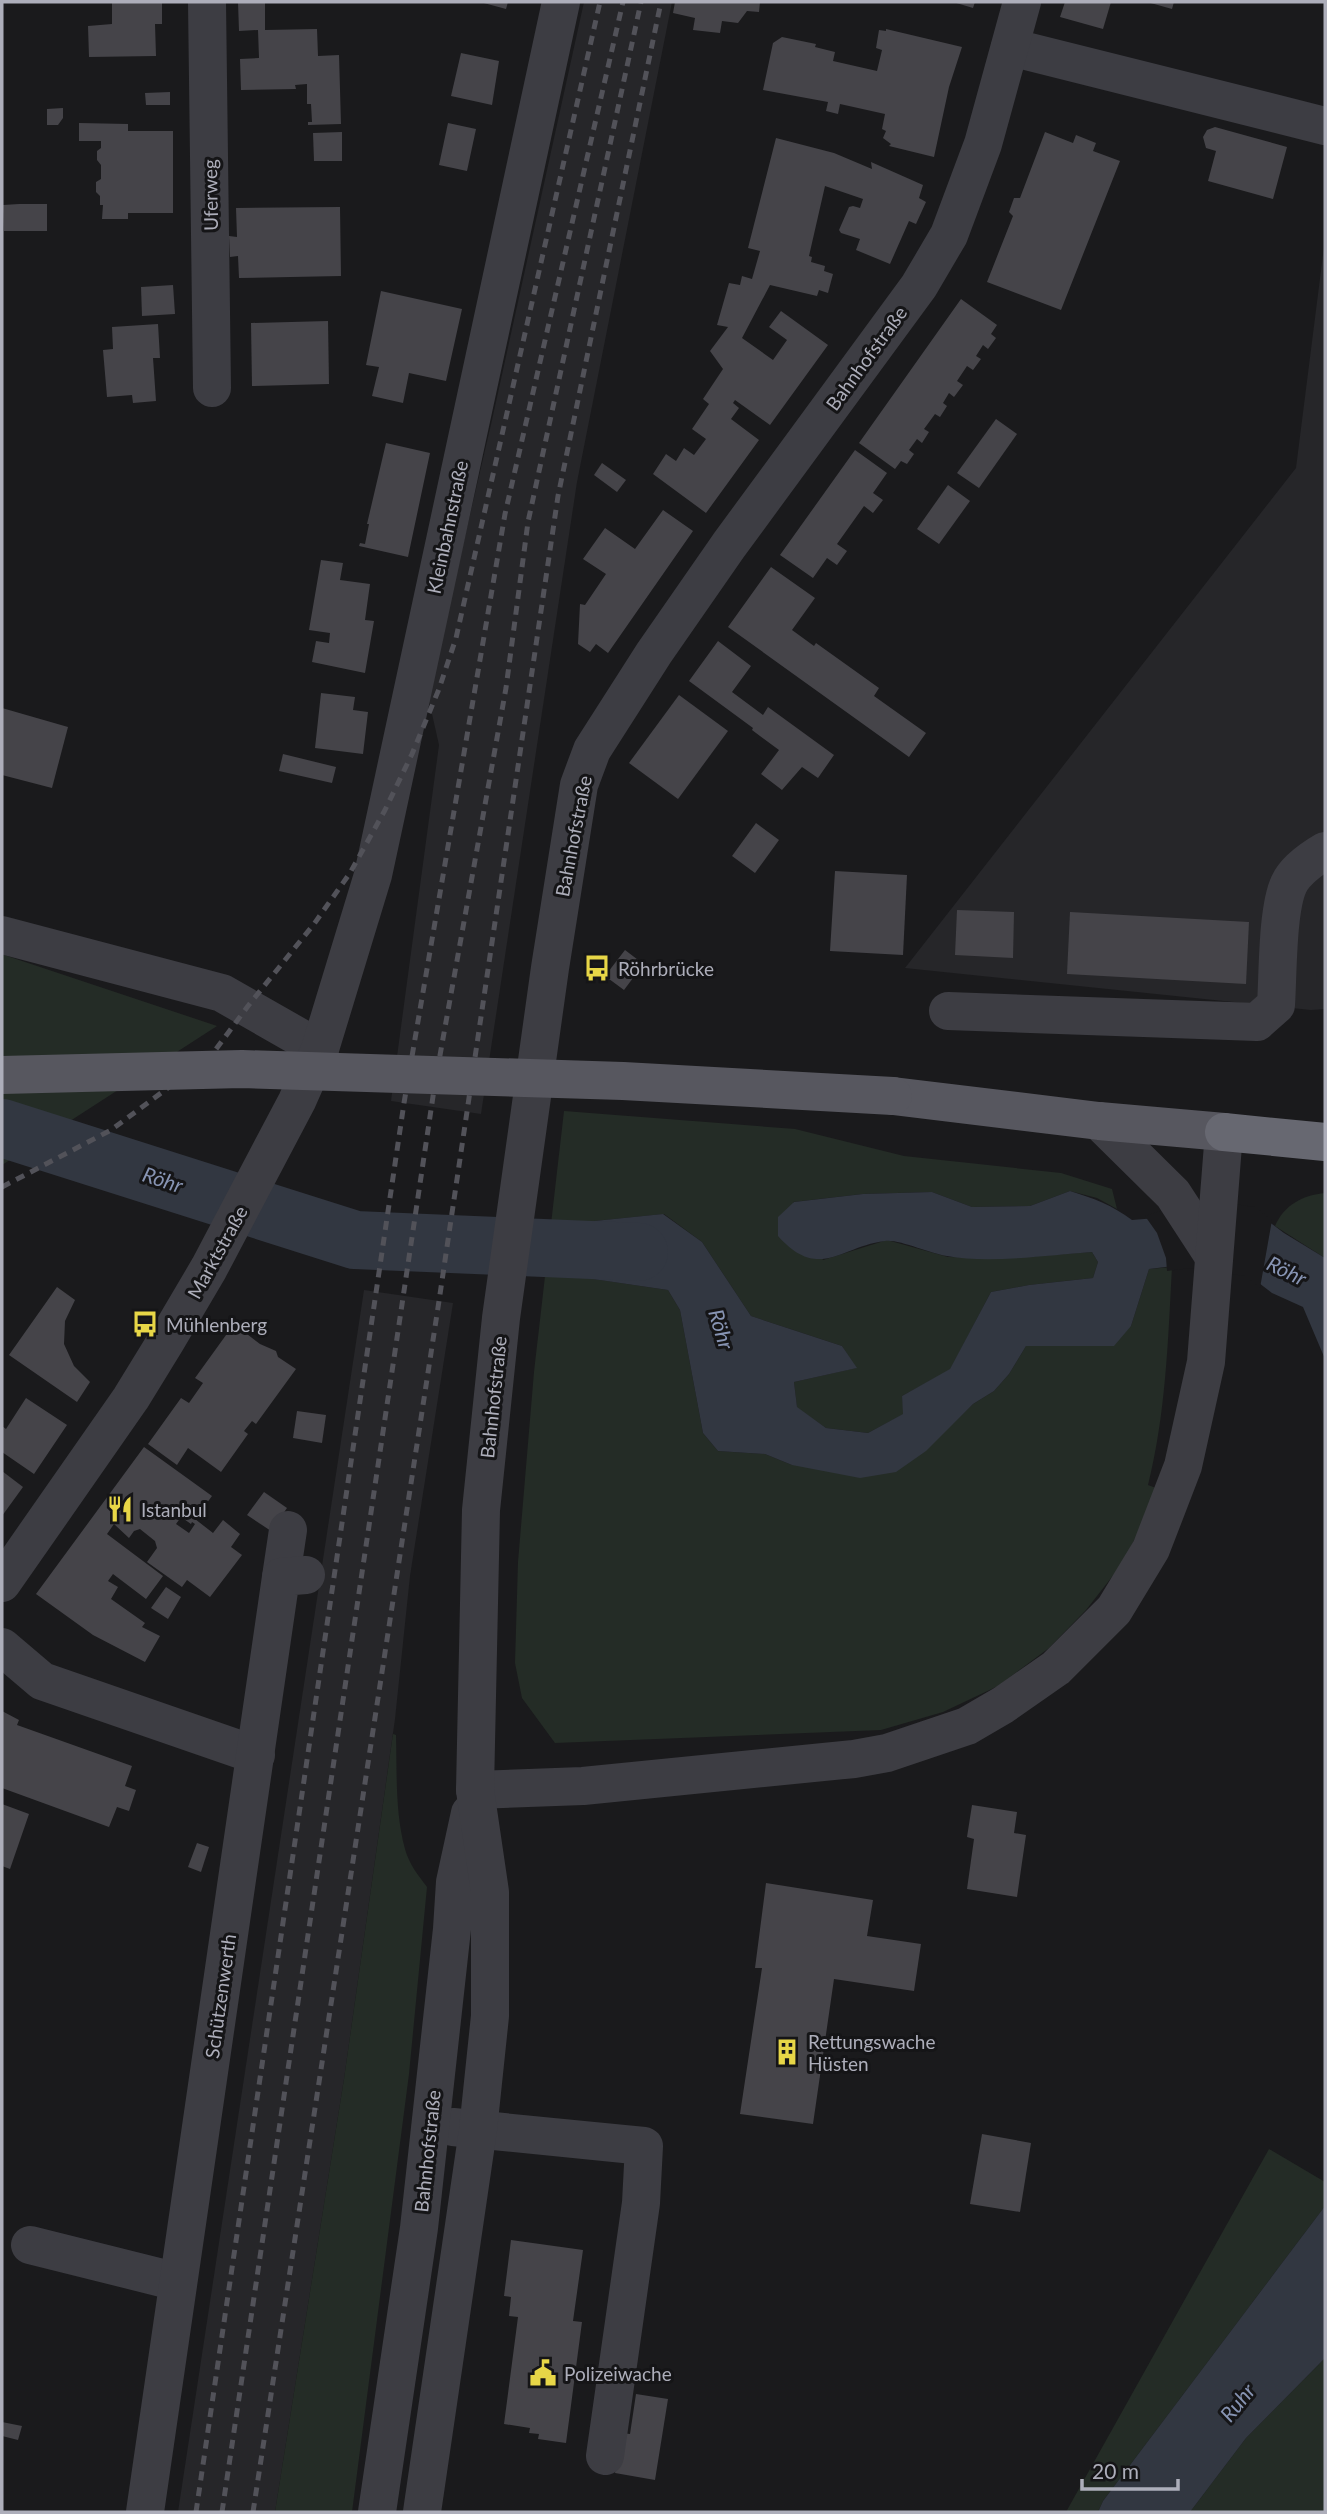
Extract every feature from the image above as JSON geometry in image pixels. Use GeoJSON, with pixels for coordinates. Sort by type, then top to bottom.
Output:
{"type":"FeatureCollection","features":[{"type":"Feature","properties":{"kind":"highway"},"geometry":{"type":"LineString","coordinates":[[1224,1132],[1325,1142]]}},
{"type":"Feature","properties":{"kind":"main road"},"geometry":{"type":"LineString","coordinates":[[2,1074],[242,1069],[623,1081],[893,1096],[1099,1121],[1224,1132]]}},
{"type":"Feature","properties":{"kind":"street","name":"Uferweg"},"geometry":{"type":"LineString","coordinates":[[206,2],[212,388]]}},
{"type":"Feature","properties":{"kind":"street","name":"Kleinbahnstraße"},"geometry":{"type":"LineString","coordinates":[[320,1049],[373,875],[561,2]]}},
{"type":"Feature","properties":{"kind":"street","name":"Bahnhofstraße"},"geometry":{"type":"LineString","coordinates":[[424,2509],[478,2130],[490,2016],[490,1892],[475,1790],[481,1510],[501,1318],[550,968],[579,785],[592,750],[654,653],[729,545],[919,286],[949,235],[983,144],[1022,2]]}},
{"type":"Feature","properties":{"kind":"street"},"geometry":{"type":"LineString","coordinates":[[1010,47],[1325,126]]}},
{"type":"Feature","properties":{"kind":"street"},"geometry":{"type":"LineString","coordinates":[[948,1011],[1256,1022],[1276,1005],[1282,911],[1289,883],[1325,851]]}},
{"type":"Feature","properties":{"kind":"street"},"geometry":{"type":"LineString","coordinates":[[2,935],[222,993],[320,1049]]}},
{"type":"Feature","properties":{"kind":"street","name":"Marktstraße"},"geometry":{"type":"LineString","coordinates":[[4,1574],[131,1398],[209,1268],[297,1101],[320,1049]]}},
{"type":"Feature","properties":{"kind":"street"},"geometry":{"type":"LineString","coordinates":[[1099,1121],[1172,1194],[1214,1257]]}},
{"type":"Feature","properties":{"kind":"street"},"geometry":{"type":"LineString","coordinates":[[475,1790],[583,1786],[854,1759],[887,1753],[933,1740],[967,1726],[1056,1668],[1114,1610],[1151,1549],[1183,1466],[1206,1362],[1224,1132]]}},
{"type":"Feature","properties":{"kind":"street","name":"Schützenwerth"},"geometry":{"type":"LineString","coordinates":[[145,2512],[256,1755],[294,1576],[288,1530]]}},
{"type":"Feature","properties":{"kind":"street"},"geometry":{"type":"LineString","coordinates":[[2,1647],[42,1681],[256,1755]]}},
{"type":"Feature","properties":{"kind":"street","name":"Bahnhofstraße"},"geometry":{"type":"LineString","coordinates":[[377,2512],[419,2228],[455,1882],[475,1790]]}},
{"type":"Feature","properties":{"kind":"street"},"geometry":{"type":"LineString","coordinates":[[430,2124],[645,2146],[641,2203],[605,2456]]}},
{"type":"Feature","properties":{"kind":"street"},"geometry":{"type":"LineString","coordinates":[[30,2245],[178,2282]]}},
{"type":"Feature","properties":{"kind":"shaded area"},"geometry":{"type":"Polygon","coordinates":[[[584,2],[672,2],[577,482],[481,1114],[391,1101],[439,745],[428,696],[584,2]]]}},
{"type":"Feature","properties":{"kind":"shaded area"},"geometry":{"type":"Polygon","coordinates":[[[1325,239],[1325,1009],[1311,1010],[905,968],[1296,468],[1325,239]]]}},
{"type":"Feature","properties":{"kind":"shaded area"},"geometry":{"type":"Polygon","coordinates":[[[2,954],[10,957],[217,1026],[2,1165],[2,954]]]}},
{"type":"Feature","properties":{"kind":"shaded area"},"geometry":{"type":"Polygon","coordinates":[[[564,1111],[795,1129],[904,1156],[1061,1173],[1112,1189],[1117,1209],[1097,1198],[1070,1191],[1030,1206],[972,1207],[932,1192],[863,1194],[793,1202],[823,1260],[887,1240],[948,1257],[1008,1258],[1092,1252],[1098,1262],[1093,1278],[991,1292],[950,1370],[902,1396],[904,1414],[868,1433],[826,1428],[797,1408],[794,1382],[856,1368],[842,1346],[751,1316],[702,1242],[664,1214],[565,1224],[553,1273],[668,1290],[680,1310],[703,1433],[718,1451],[765,1454],[792,1465],[950,1426],[973,1404],[994,1391],[1009,1374],[1026,1346],[1058,1345],[1131,1326],[1149,1269],[1172,1267],[1162,1404],[1148,1485],[1156,1488],[1148,1513],[1122,1564],[1086,1610],[1049,1648],[998,1686],[943,1712],[881,1730],[555,1743],[522,1698],[515,1663],[518,1562],[534,1372],[564,1111]]]}},
{"type":"Feature","properties":{"kind":"shaded area"},"geometry":{"type":"Polygon","coordinates":[[[1325,1193],[1325,1258],[1275,1226],[1295,1202],[1325,1193]]]}},
{"type":"Feature","properties":{"kind":"shaded area"},"geometry":{"type":"Polygon","coordinates":[[[364,1290],[453,1303],[410,1576],[395,1719],[344,2079],[275,2512],[178,2512],[364,1290]]]}},
{"type":"Feature","properties":{"kind":"shaded area"},"geometry":{"type":"Polygon","coordinates":[[[393,1734],[396,1735],[397,1792],[405,1849],[414,1869],[427,1887],[409,2074],[352,2512],[275,2512],[344,2079],[393,1734]]]}},
{"type":"Feature","properties":{"kind":"shaded area"},"geometry":{"type":"Polygon","coordinates":[[[1269,2149],[1325,2182],[1325,2206],[1103,2501],[1098,2512],[1066,2512],[1269,2149]]]}},
{"type":"Feature","properties":{"kind":"shaded area"},"geometry":{"type":"Polygon","coordinates":[[[1325,2358],[1325,2512],[1190,2512],[1246,2438],[1325,2358]]]}},
{"type":"Feature","properties":{"kind":"water"},"geometry":{"type":"Polygon","coordinates":[[[1070,1191],[1102,1202],[1132,1220],[1253,1210],[1325,1258],[1325,1359],[1303,1307],[1272,1293],[1246,1273],[1190,1264],[1149,1269],[1131,1326],[1114,1346],[1026,1346],[1009,1374],[994,1391],[973,1404],[926,1451],[896,1472],[860,1478],[792,1465],[765,1454],[718,1451],[703,1433],[680,1310],[668,1290],[552,1273],[565,1224],[663,1214],[702,1242],[751,1316],[842,1346],[857,1368],[794,1382],[797,1407],[826,1428],[868,1433],[903,1414],[902,1396],[950,1369],[991,1292],[1093,1278],[1098,1262],[1092,1252],[1019,1258],[963,1258],[940,1255],[891,1241],[869,1244],[830,1258],[818,1259],[806,1257],[793,1250],[778,1236],[778,1217],[794,1202],[863,1194],[932,1192],[972,1207],[1030,1206],[1070,1191]]]}},
{"type":"Feature","properties":{"kind":"water","name":"Ruhr"},"geometry":{"type":"Polygon","coordinates":[[[1325,2206],[1325,2358],[1246,2438],[1190,2512],[1098,2512],[1103,2501],[1325,2206]]]}},
{"type":"Feature","properties":{"kind":"pier"},"geometry":{"type":"Polygon","coordinates":[[[1196,1199],[1255,1207],[1272,1220],[1260,1288],[1245,1276],[1190,1268],[1167,1271],[1166,1258],[1157,1233],[1145,1216],[1196,1199]]]}},
{"type":"Feature","properties":{"kind":"building"},"geometry":{"type":"Polygon","coordinates":[[[112,2],[162,2],[162,24],[155,24],[156,56],[89,57],[88,26],[112,24],[112,2]]]}},
{"type":"Feature","properties":{"kind":"building"},"geometry":{"type":"Polygon","coordinates":[[[238,2],[265,2],[265,30],[317,29],[318,56],[339,55],[341,124],[308,125],[308,122],[312,122],[311,104],[307,104],[307,84],[295,85],[296,89],[241,90],[240,59],[259,58],[258,30],[239,31],[238,2]]]}},
{"type":"Feature","properties":{"kind":"building"},"geometry":{"type":"Polygon","coordinates":[[[480,2],[508,2],[506,9],[480,2]]]}},
{"type":"Feature","properties":{"kind":"building"},"geometry":{"type":"Polygon","coordinates":[[[675,2],[760,2],[759,12],[747,11],[738,23],[722,21],[720,33],[693,30],[695,18],[673,13],[675,2]]]}},
{"type":"Feature","properties":{"kind":"building"},"geometry":{"type":"Polygon","coordinates":[[[953,2],[975,2],[973,8],[953,2]]]}},
{"type":"Feature","properties":{"kind":"building"},"geometry":{"type":"Polygon","coordinates":[[[1065,2],[1111,2],[1103,29],[1060,17],[1065,2]]]}},
{"type":"Feature","properties":{"kind":"building"},"geometry":{"type":"Polygon","coordinates":[[[1147,2],[1174,2],[1172,9],[1147,2]]]}},
{"type":"Feature","properties":{"kind":"building"},"geometry":{"type":"Polygon","coordinates":[[[886,29],[962,47],[949,87],[934,157],[889,146],[891,144],[883,138],[886,131],[882,129],[885,114],[840,104],[838,114],[826,111],[828,102],[763,90],[773,43],[782,37],[816,44],[815,47],[835,52],[833,61],[877,71],[882,50],[876,48],[879,30],[886,29]]]}},
{"type":"Feature","properties":{"kind":"building"},"geometry":{"type":"Polygon","coordinates":[[[461,53],[499,61],[492,105],[451,96],[461,53]]]}},
{"type":"Feature","properties":{"kind":"building"},"geometry":{"type":"Polygon","coordinates":[[[170,92],[170,105],[146,105],[145,93],[170,92]]]}},
{"type":"Feature","properties":{"kind":"building"},"geometry":{"type":"Polygon","coordinates":[[[63,108],[63,118],[58,125],[47,125],[47,109],[63,108]]]}},
{"type":"Feature","properties":{"kind":"building"},"geometry":{"type":"Polygon","coordinates":[[[79,123],[128,124],[128,131],[173,131],[173,213],[128,213],[128,219],[102,219],[103,205],[100,205],[100,196],[96,192],[96,182],[101,179],[97,151],[101,148],[101,141],[79,141],[79,123]]]}},
{"type":"Feature","properties":{"kind":"building"},"geometry":{"type":"Polygon","coordinates":[[[448,123],[476,129],[467,171],[439,165],[448,123]]]}},
{"type":"Feature","properties":{"kind":"building"},"geometry":{"type":"Polygon","coordinates":[[[1215,127],[1287,147],[1273,199],[1208,181],[1216,151],[1206,148],[1203,137],[1207,130],[1215,127]]]}},
{"type":"Feature","properties":{"kind":"building"},"geometry":{"type":"Polygon","coordinates":[[[342,132],[342,161],[314,161],[313,133],[342,132]]]}},
{"type":"Feature","properties":{"kind":"building"},"geometry":{"type":"Polygon","coordinates":[[[1045,132],[1073,143],[1076,135],[1096,143],[1093,151],[1120,161],[1061,310],[987,282],[1013,216],[1009,212],[1014,198],[1020,198],[1045,132]]]}},
{"type":"Feature","properties":{"kind":"building"},"geometry":{"type":"Polygon","coordinates":[[[776,138],[834,153],[872,169],[871,162],[923,185],[919,198],[926,202],[916,224],[909,221],[890,264],[856,250],[860,239],[839,230],[849,207],[860,208],[863,199],[825,186],[809,256],[812,257],[811,262],[825,266],[824,271],[833,274],[828,293],[819,290],[817,296],[770,285],[742,338],[773,360],[787,340],[769,327],[781,311],[828,345],[770,425],[735,400],[733,403],[739,408],[731,419],[759,440],[706,513],[653,474],[666,454],[676,461],[684,448],[694,455],[706,439],[692,429],[709,404],[703,399],[723,369],[710,351],[728,327],[717,325],[729,283],[740,285],[742,276],[752,279],[760,251],[748,248],[776,138]]]}},
{"type":"Feature","properties":{"kind":"building"},"geometry":{"type":"Polygon","coordinates":[[[47,204],[47,231],[4,231],[3,205],[47,204]]]}},
{"type":"Feature","properties":{"kind":"building"},"geometry":{"type":"Polygon","coordinates":[[[340,207],[341,276],[239,278],[238,256],[230,257],[229,236],[237,237],[236,208],[340,207]]]}},
{"type":"Feature","properties":{"kind":"building"},"geometry":{"type":"Polygon","coordinates":[[[173,285],[175,314],[142,316],[141,287],[173,285]]]}},
{"type":"Feature","properties":{"kind":"building"},"geometry":{"type":"Polygon","coordinates":[[[381,291],[462,309],[446,381],[409,373],[403,403],[372,396],[379,367],[366,365],[381,291]]]}},
{"type":"Feature","properties":{"kind":"building"},"geometry":{"type":"Polygon","coordinates":[[[961,299],[997,325],[991,334],[996,338],[988,349],[983,345],[976,356],[981,359],[973,370],[967,366],[957,381],[963,385],[954,397],[949,393],[943,403],[947,406],[940,417],[935,414],[924,429],[929,432],[922,443],[917,439],[909,450],[914,454],[907,464],[901,461],[895,469],[859,443],[961,299]]]}},
{"type":"Feature","properties":{"kind":"building"},"geometry":{"type":"Polygon","coordinates":[[[328,321],[329,384],[252,386],[251,323],[328,321]]]}},
{"type":"Feature","properties":{"kind":"building"},"geometry":{"type":"Polygon","coordinates":[[[158,324],[160,358],[153,358],[156,401],[133,403],[132,395],[107,397],[103,350],[113,349],[112,327],[158,324]]]}},
{"type":"Feature","properties":{"kind":"building"},"geometry":{"type":"Polygon","coordinates":[[[996,419],[1017,434],[979,488],[957,473],[996,419]]]}},
{"type":"Feature","properties":{"kind":"building"},"geometry":{"type":"Polygon","coordinates":[[[386,443],[430,453],[408,557],[359,546],[360,543],[365,544],[367,524],[386,443]]]}},
{"type":"Feature","properties":{"kind":"building"},"geometry":{"type":"Polygon","coordinates":[[[855,450],[887,473],[873,493],[883,500],[873,513],[864,506],[837,544],[847,551],[837,565],[827,558],[813,578],[780,555],[855,450]]]}},
{"type":"Feature","properties":{"kind":"building"},"geometry":{"type":"Polygon","coordinates":[[[602,463],[626,480],[617,492],[594,475],[602,463]]]}},
{"type":"Feature","properties":{"kind":"building"},"geometry":{"type":"Polygon","coordinates":[[[948,485],[970,501],[939,544],[917,529],[948,485]]]}},
{"type":"Feature","properties":{"kind":"building"},"geometry":{"type":"Polygon","coordinates":[[[663,510],[693,531],[608,653],[596,644],[590,652],[578,644],[580,604],[585,605],[606,574],[583,559],[605,528],[635,549],[663,510]]]}},
{"type":"Feature","properties":{"kind":"building"},"geometry":{"type":"Polygon","coordinates":[[[321,560],[343,563],[340,580],[370,584],[365,620],[374,621],[365,673],[312,662],[316,641],[329,643],[330,633],[309,630],[321,560]]]}},
{"type":"Feature","properties":{"kind":"building"},"geometry":{"type":"Polygon","coordinates":[[[771,567],[815,598],[792,630],[814,646],[816,643],[879,688],[874,696],[926,733],[909,757],[728,627],[771,567]]]}},
{"type":"Feature","properties":{"kind":"building"},"geometry":{"type":"Polygon","coordinates":[[[718,641],[751,666],[732,692],[763,715],[768,707],[834,755],[818,778],[802,767],[782,790],[761,774],[779,750],[689,681],[718,641]]]}},
{"type":"Feature","properties":{"kind":"building"},"geometry":{"type":"Polygon","coordinates":[[[321,693],[355,697],[353,710],[368,712],[363,754],[315,748],[321,693]]]}},
{"type":"Feature","properties":{"kind":"building"},"geometry":{"type":"Polygon","coordinates":[[[679,695],[728,731],[678,799],[629,763],[679,695]]]}},
{"type":"Feature","properties":{"kind":"building"},"geometry":{"type":"Polygon","coordinates":[[[2,708],[68,727],[52,788],[2,775],[2,708]]]}},
{"type":"Feature","properties":{"kind":"building"},"geometry":{"type":"Polygon","coordinates":[[[283,754],[336,767],[332,783],[279,771],[283,754]]]}},
{"type":"Feature","properties":{"kind":"building"},"geometry":{"type":"Polygon","coordinates":[[[756,823],[779,840],[755,873],[732,856],[756,823]]]}},
{"type":"Feature","properties":{"kind":"building"},"geometry":{"type":"Polygon","coordinates":[[[835,871],[907,875],[903,955],[830,951],[835,871]]]}},
{"type":"Feature","properties":{"kind":"building"},"geometry":{"type":"Polygon","coordinates":[[[957,910],[1014,912],[1013,958],[955,955],[957,910]]]}},
{"type":"Feature","properties":{"kind":"building"},"geometry":{"type":"Polygon","coordinates":[[[1070,912],[1249,922],[1246,984],[1067,974],[1070,912]]]}},
{"type":"Feature","properties":{"kind":"building"},"geometry":{"type":"Polygon","coordinates":[[[625,950],[650,969],[645,975],[639,970],[624,990],[605,976],[625,950]]]}},
{"type":"Feature","properties":{"kind":"building"},"geometry":{"type":"Polygon","coordinates":[[[57,1287],[75,1300],[65,1321],[64,1344],[74,1366],[90,1382],[77,1402],[9,1355],[57,1287]]]}},
{"type":"Feature","properties":{"kind":"building"},"geometry":{"type":"Polygon","coordinates":[[[234,1324],[260,1344],[276,1351],[278,1357],[296,1369],[256,1424],[252,1421],[244,1431],[248,1434],[221,1472],[188,1448],[177,1465],[148,1444],[181,1398],[189,1403],[203,1383],[195,1378],[234,1324]]]}},
{"type":"Feature","properties":{"kind":"building"},"geometry":{"type":"Polygon","coordinates":[[[26,1398],[67,1425],[34,1474],[2,1452],[2,1426],[6,1429],[26,1398]]]}},
{"type":"Feature","properties":{"kind":"building"},"geometry":{"type":"Polygon","coordinates":[[[297,1411],[326,1415],[322,1443],[293,1438],[297,1411]]]}},
{"type":"Feature","properties":{"kind":"building"},"geometry":{"type":"Polygon","coordinates":[[[144,1447],[212,1496],[195,1519],[213,1533],[223,1520],[240,1534],[231,1547],[242,1555],[210,1597],[187,1580],[182,1587],[147,1562],[157,1548],[155,1541],[140,1529],[134,1531],[129,1538],[114,1524],[107,1534],[163,1576],[146,1599],[113,1574],[108,1581],[118,1587],[111,1599],[145,1623],[142,1627],[160,1636],[145,1662],[93,1635],[36,1594],[144,1447]],[[181,1517],[176,1524],[189,1533],[195,1524],[181,1517]]]}},
{"type":"Feature","properties":{"kind":"building"},"geometry":{"type":"Polygon","coordinates":[[[2,1471],[23,1487],[2,1516],[2,1471]]]}},
{"type":"Feature","properties":{"kind":"building"},"geometry":{"type":"Polygon","coordinates":[[[264,1492],[287,1508],[271,1531],[247,1515],[264,1492]]]}},
{"type":"Feature","properties":{"kind":"building"},"geometry":{"type":"Polygon","coordinates":[[[166,1587],[181,1597],[168,1619],[151,1608],[166,1587]]]}},
{"type":"Feature","properties":{"kind":"building"},"geometry":{"type":"Polygon","coordinates":[[[2,1711],[19,1720],[17,1725],[132,1766],[125,1786],[136,1790],[129,1811],[117,1807],[109,1827],[2,1788],[2,1711]]]}},
{"type":"Feature","properties":{"kind":"building"},"geometry":{"type":"Polygon","coordinates":[[[2,1804],[29,1814],[10,1869],[2,1866],[2,1804]]]}},
{"type":"Feature","properties":{"kind":"building"},"geometry":{"type":"Polygon","coordinates":[[[972,1805],[1017,1812],[1014,1833],[1026,1835],[1017,1897],[967,1889],[974,1839],[967,1837],[972,1805]]]}},
{"type":"Feature","properties":{"kind":"building"},"geometry":{"type":"Polygon","coordinates":[[[197,1843],[209,1847],[201,1872],[188,1867],[197,1843]]]}},
{"type":"Feature","properties":{"kind":"building","name":"Rettungswache Hüsten"},"geometry":{"type":"Polygon","coordinates":[[[766,1883],[873,1900],[867,1936],[921,1944],[914,1991],[834,1979],[813,2124],[740,2114],[762,1968],[755,1968],[766,1883]]]}},
{"type":"Feature","properties":{"kind":"building"},"geometry":{"type":"Polygon","coordinates":[[[982,2134],[1031,2143],[1020,2212],[970,2204],[982,2134]]]}},
{"type":"Feature","properties":{"kind":"building","name":"Polizeiwache"},"geometry":{"type":"Polygon","coordinates":[[[511,2240],[583,2250],[573,2321],[582,2322],[566,2443],[538,2439],[539,2434],[529,2433],[530,2428],[504,2424],[518,2317],[509,2316],[511,2297],[504,2296],[511,2240]]]}},
{"type":"Feature","properties":{"kind":"building"},"geometry":{"type":"Polygon","coordinates":[[[636,2394],[668,2399],[655,2480],[615,2473],[622,2433],[630,2434],[636,2394]]]}},
{"type":"Feature","properties":{"kind":"building"},"geometry":{"type":"Polygon","coordinates":[[[2,2422],[22,2426],[18,2440],[2,2436],[2,2422]]]}},
{"type":"Feature","properties":{"kind":"waterway","name":"Röhr"},"geometry":{"type":"LineString","coordinates":[[2,1128],[355,1240],[639,1252]]}},
{"type":"Feature","properties":{"kind":"railway"},"geometry":{"type":"LineString","coordinates":[[2,1187],[111,1130],[211,1056],[314,924],[350,873],[385,810],[439,689],[456,638],[600,2]]}},
{"type":"Feature","properties":{"kind":"railway"},"geometry":{"type":"LineString","coordinates":[[196,2512],[404,1103],[505,514],[623,2]]}},
{"type":"Feature","properties":{"kind":"railway"},"geometry":{"type":"LineString","coordinates":[[222,2512],[435,1083],[506,688],[528,522],[641,2]]}},
{"type":"Feature","properties":{"kind":"railway"},"geometry":{"type":"LineString","coordinates":[[253,2512],[439,1301],[558,496],[661,2]]}},
{"type":"Feature","properties":{"kind":"place","name":"Röhrbrücke"},"geometry":{"type":"Point","coordinates":[597,968]}},
{"type":"Feature","properties":{"kind":"place","name":"Mühlenberg"},"geometry":{"type":"Point","coordinates":[145,1324]}},
{"type":"Feature","properties":{"kind":"place","name":"Istanbul"},"geometry":{"type":"Point","coordinates":[120,1509]}},
{"type":"Feature","properties":{"kind":"place","name":"Rettungswache Hüsten"},"geometry":{"type":"Point","coordinates":[787,2052]}},
{"type":"Feature","properties":{"kind":"place","name":"Polizeiwache"},"geometry":{"type":"Point","coordinates":[543,2373]}}]}
